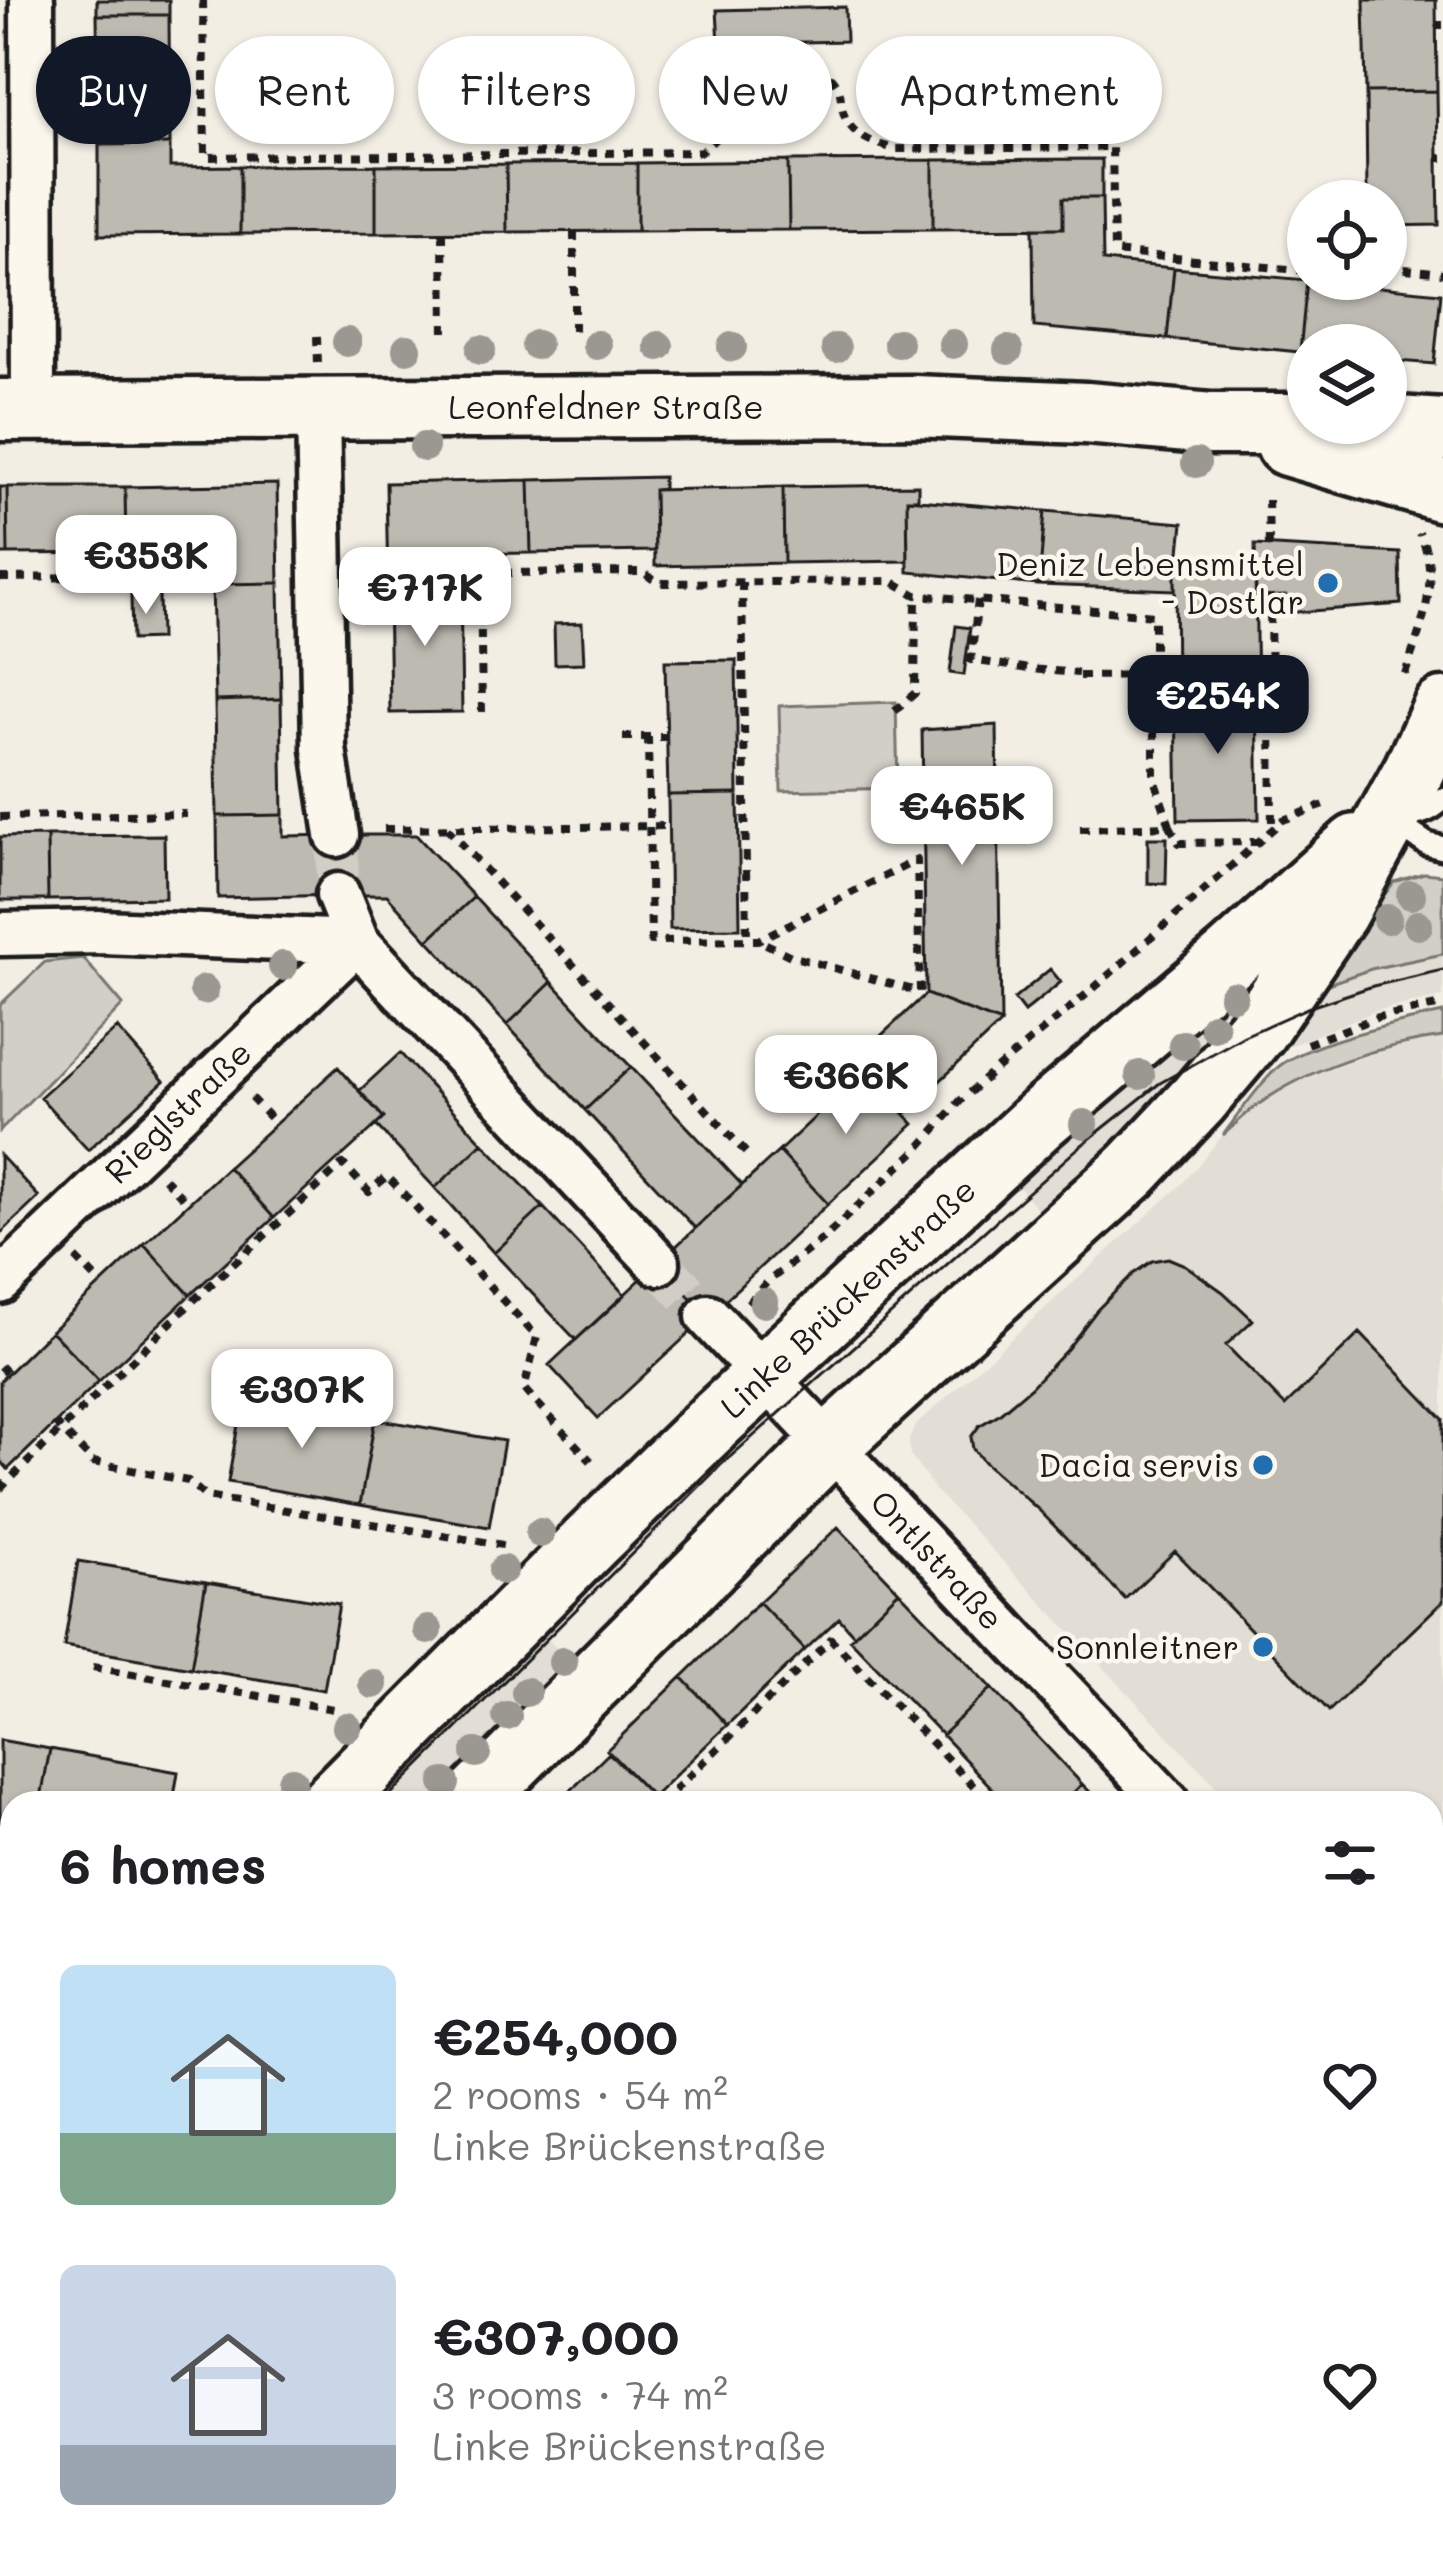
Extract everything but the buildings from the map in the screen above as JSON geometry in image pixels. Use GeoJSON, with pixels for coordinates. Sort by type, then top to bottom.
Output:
{"type":"FeatureCollection","features":[{"type":"Feature","properties":{"kind":"main road","name":"Leonfeldner Straße"},"geometry":{"type":"LineString","coordinates":[[16,409],[913,406],[1212,424],[1443,430]]}},
{"type":"Feature","properties":{"kind":"main road","name":"Leonfeldner Straße"},"geometry":{"type":"LineString","coordinates":[[1212,424],[1382,471],[1425,504]]}},
{"type":"Feature","properties":{"kind":"main road","name":"Linke Brückenstraße"},"geometry":{"type":"LineString","coordinates":[[483,1791],[829,1445],[1132,1170],[1198,1100],[1256,1031],[1337,912],[1414,771],[1421,698]]}},
{"type":"Feature","properties":{"kind":"main road","name":"Linke Brückenstraße"},"geometry":{"type":"LineString","coordinates":[[343,1791],[591,1541],[764,1376],[1040,1120],[1388,817]]}},
{"type":"Feature","properties":{"kind":"street"},"geometry":{"type":"LineString","coordinates":[[16,409],[32,0]]}},
{"type":"Feature","properties":{"kind":"street"},"geometry":{"type":"LineString","coordinates":[[318,408],[323,749],[337,836]]}},
{"type":"Feature","properties":{"kind":"street"},"geometry":{"type":"LineString","coordinates":[[338,896],[357,942],[658,1263]]}},
{"type":"Feature","properties":{"kind":"street"},"geometry":{"type":"LineString","coordinates":[[0,934],[102,932],[357,942]]}},
{"type":"Feature","properties":{"kind":"street","name":"Rieglstraße"},"geometry":{"type":"LineString","coordinates":[[0,1282],[357,942]]}},
{"type":"Feature","properties":{"kind":"street","name":"Ontlstraße"},"geometry":{"type":"LineString","coordinates":[[726,1311],[764,1376],[1157,1791]]}},
{"type":"Feature","properties":{"kind":"lane"},"geometry":{"type":"LineString","coordinates":[[1388,817],[1420,814],[1443,799]]}},
{"type":"Feature","properties":{"kind":"lane"},"geometry":{"type":"LineString","coordinates":[[1388,817],[1427,844],[1443,848]]}},
{"type":"Feature","properties":{"kind":"path"},"geometry":{"type":"LineString","coordinates":[[203,0],[205,157],[700,152],[717,140],[725,125],[734,83],[832,78],[839,85],[844,116],[854,132],[875,144],[896,149],[1112,147],[1114,252],[1287,269]]}},
{"type":"Feature","properties":{"kind":"path"},"geometry":{"type":"LineString","coordinates":[[443,232],[444,335]]}},
{"type":"Feature","properties":{"kind":"path"},"geometry":{"type":"LineString","coordinates":[[574,232],[574,334]]}},
{"type":"Feature","properties":{"kind":"path"},"geometry":{"type":"LineString","coordinates":[[1407,269],[1443,273]]}},
{"type":"Feature","properties":{"kind":"path"},"geometry":{"type":"LineString","coordinates":[[1268,500],[1269,546]]}},
{"type":"Feature","properties":{"kind":"path"},"geometry":{"type":"LineString","coordinates":[[1421,698],[1431,574],[1420,536],[1425,504]]}},
{"type":"Feature","properties":{"kind":"path"},"geometry":{"type":"LineString","coordinates":[[482,712],[480,573],[643,572],[658,583],[892,581],[916,595],[1154,615],[1154,779],[1170,826],[1179,843],[1258,842]]}},
{"type":"Feature","properties":{"kind":"path"},"geometry":{"type":"LineString","coordinates":[[0,578],[181,576]]}},
{"type":"Feature","properties":{"kind":"path"},"geometry":{"type":"LineString","coordinates":[[742,582],[747,940]]}},
{"type":"Feature","properties":{"kind":"path"},"geometry":{"type":"LineString","coordinates":[[895,710],[915,693],[916,595]]}},
{"type":"Feature","properties":{"kind":"path"},"geometry":{"type":"LineString","coordinates":[[1270,596],[1272,829]]}},
{"type":"Feature","properties":{"kind":"path"},"geometry":{"type":"LineString","coordinates":[[978,600],[971,660],[1079,674],[1153,675]]}},
{"type":"Feature","properties":{"kind":"path"},"geometry":{"type":"LineString","coordinates":[[622,737],[667,737]]}},
{"type":"Feature","properties":{"kind":"path"},"geometry":{"type":"LineString","coordinates":[[649,737],[650,941],[758,940],[791,956],[920,992],[917,860],[758,940]]}},
{"type":"Feature","properties":{"kind":"path"},"geometry":{"type":"LineString","coordinates":[[726,1311],[824,1238],[961,1100],[1272,829],[1283,820],[1328,804]]}},
{"type":"Feature","properties":{"kind":"path"},"geometry":{"type":"LineString","coordinates":[[0,817],[186,814]]}},
{"type":"Feature","properties":{"kind":"path"},"geometry":{"type":"LineString","coordinates":[[384,829],[668,826]]}},
{"type":"Feature","properties":{"kind":"path"},"geometry":{"type":"LineString","coordinates":[[1080,829],[1170,826]]}},
{"type":"Feature","properties":{"kind":"path"},"geometry":{"type":"LineString","coordinates":[[447,828],[749,1156]]}},
{"type":"Feature","properties":{"kind":"path"},"geometry":{"type":"LineString","coordinates":[[1302,1046],[1378,1017],[1443,1006]]}},
{"type":"Feature","properties":{"kind":"path"},"geometry":{"type":"LineString","coordinates":[[242,1088],[276,1124]]}},
{"type":"Feature","properties":{"kind":"path"},"geometry":{"type":"LineString","coordinates":[[0,1489],[58,1426],[343,1164],[369,1192],[387,1176],[537,1337],[524,1389],[591,1461]]}},
{"type":"Feature","properties":{"kind":"path"},"geometry":{"type":"LineString","coordinates":[[154,1168],[188,1204]]}},
{"type":"Feature","properties":{"kind":"path"},"geometry":{"type":"LineString","coordinates":[[67,1248],[101,1284]]}},
{"type":"Feature","properties":{"kind":"path"},"geometry":{"type":"LineString","coordinates":[[58,1426],[93,1462],[188,1480],[206,1497],[503,1545]]}},
{"type":"Feature","properties":{"kind":"path"},"geometry":{"type":"LineString","coordinates":[[673,1791],[831,1639],[978,1791]]}},
{"type":"Feature","properties":{"kind":"path"},"geometry":{"type":"LineString","coordinates":[[93,1667],[339,1710]]}},
{"type":"Feature","properties":{"kind":"shaded area"},"geometry":{"type":"Polygon","coordinates":[[[896,702],[898,788],[781,791],[779,706],[896,702]]]}},
{"type":"Feature","properties":{"kind":"shaded area"},"geometry":{"type":"Polygon","coordinates":[[[1424,873],[1443,875],[1443,954],[1371,969],[1311,990],[1394,882],[1424,873]]]}},
{"type":"Feature","properties":{"kind":"shaded area"},"geometry":{"type":"Polygon","coordinates":[[[1314,911],[1228,1029],[1048,1222],[1009,1175],[1314,911]]]}},
{"type":"Feature","properties":{"kind":"shaded area"},"geometry":{"type":"Polygon","coordinates":[[[1443,954],[1443,997],[1378,1010],[1264,1056],[1311,990],[1371,969],[1443,954]]]}},
{"type":"Feature","properties":{"kind":"shaded area"},"geometry":{"type":"Polygon","coordinates":[[[83,958],[123,1005],[0,1131],[0,1005],[45,962],[83,958]]]}},
{"type":"Feature","properties":{"kind":"shaded area"},"geometry":{"type":"Polygon","coordinates":[[[1443,1013],[1443,1037],[1371,1052],[1324,1069],[1259,1104],[1223,1135],[1262,1084],[1289,1059],[1355,1034],[1443,1013]]]}},
{"type":"Feature","properties":{"kind":"shaded area","name":"Sonnleitner"},"geometry":{"type":"Polygon","coordinates":[[[1443,1037],[1443,1791],[1221,1791],[936,1491],[910,1455],[909,1439],[916,1425],[1182,1184],[1223,1135],[1258,1104],[1301,1079],[1409,1042],[1443,1037]]]}},
{"type":"Feature","properties":{"kind":"shaded area"},"geometry":{"type":"Polygon","coordinates":[[[533,1625],[575,1666],[452,1791],[371,1791],[533,1625]]]}},
{"type":"Feature","properties":{"kind":"tunnel"},"geometry":{"type":"LineString","coordinates":[[337,835],[338,895]]}},
{"type":"Feature","properties":{"kind":"tunnel"},"geometry":{"type":"LineString","coordinates":[[658,1263],[708,1316]]}},
{"type":"Feature","properties":{"kind":"tram line"},"geometry":{"type":"LineString","coordinates":[[394,1791],[721,1465],[1077,1149],[1160,1083],[1244,1036],[1307,1008],[1443,970]]}},
{"type":"Feature","properties":{"kind":"place","name":"Deniz Lebensmittel - Dostlar"},"geometry":{"type":"Point","coordinates":[1328,583]}},
{"type":"Feature","properties":{"kind":"place","name":"Dacia servis"},"geometry":{"type":"Point","coordinates":[1263,1465]}},
{"type":"Feature","properties":{"kind":"place","name":"Sonnleitner"},"geometry":{"type":"Point","coordinates":[1263,1647]}}]}
